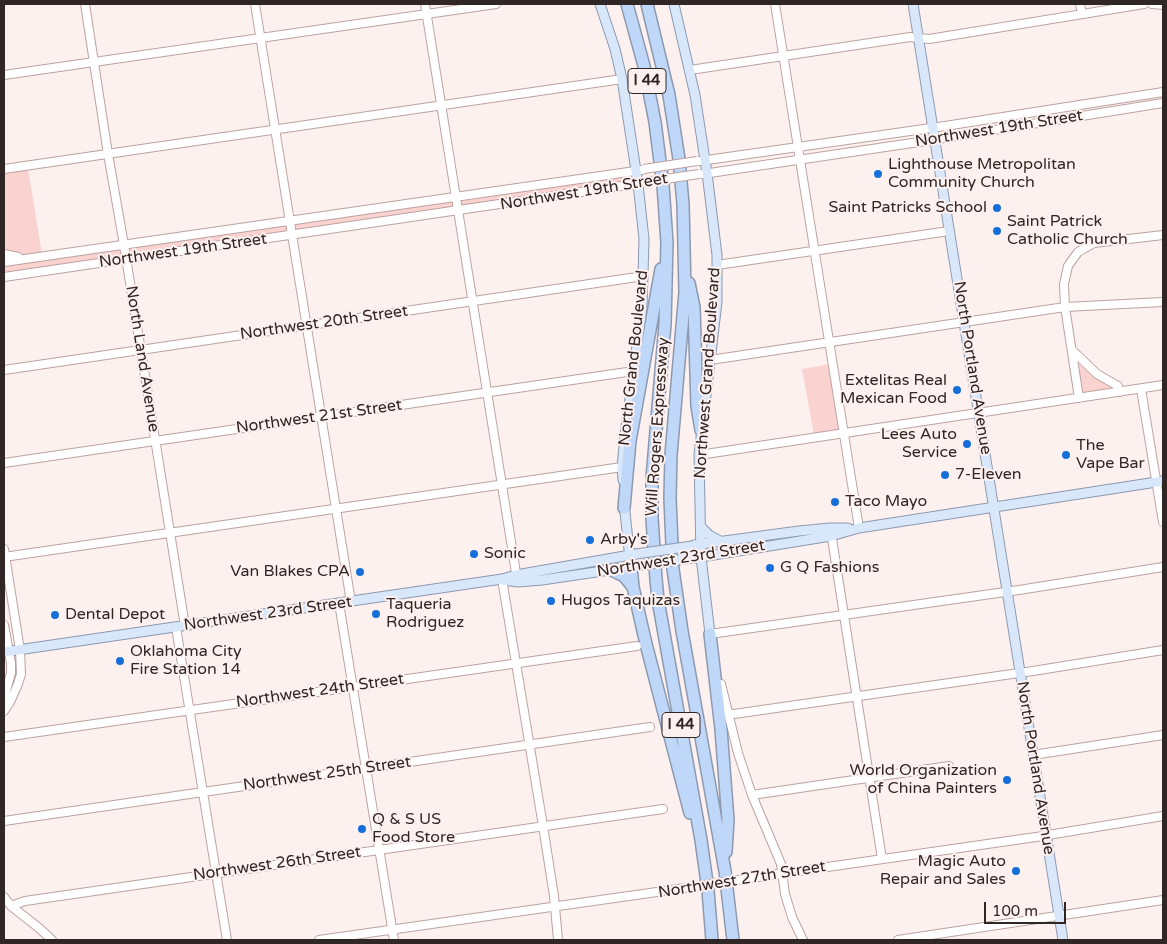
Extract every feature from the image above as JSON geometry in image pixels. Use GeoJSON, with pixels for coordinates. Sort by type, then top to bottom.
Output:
{"type":"FeatureCollection","features":[{"type":"Feature","properties":{"kind":"highway","name":"Will Rogers Expressway"},"geometry":{"type":"LineString","coordinates":[[627,4],[644,66],[655,122],[663,185],[667,243],[665,324],[653,454],[653,534],[658,600],[694,795],[707,879],[712,940]]}},
{"type":"Feature","properties":{"kind":"highway","name":"Will Rogers Expressway"},"geometry":{"type":"LineString","coordinates":[[647,4],[662,63],[679,159],[683,204],[685,264],[683,319],[671,454],[671,532],[677,598],[725,872],[732,940]]}},
{"type":"Feature","properties":{"kind":"highway"},"geometry":{"type":"LineString","coordinates":[[624,508],[630,441],[652,312],[667,243]]}},
{"type":"Feature","properties":{"kind":"highway"},"geometry":{"type":"LineString","coordinates":[[685,264],[694,307],[696,406],[702,430]]}},
{"type":"Feature","properties":{"kind":"highway"},"geometry":{"type":"LineString","coordinates":[[634,567],[633,586],[646,644],[707,879]]}},
{"type":"Feature","properties":{"kind":"highway"},"geometry":{"type":"LineString","coordinates":[[611,570],[624,576],[633,586]]}},
{"type":"Feature","properties":{"kind":"highway"},"geometry":{"type":"LineString","coordinates":[[710,634],[721,729],[728,820],[725,872]]}},
{"type":"Feature","properties":{"kind":"main road","name":"North Grand Boulevard"},"geometry":{"type":"LineString","coordinates":[[600,4],[615,49],[642,183],[644,239],[642,308],[622,467],[624,508],[634,567]]}},
{"type":"Feature","properties":{"kind":"main road","name":"Northwest Grand Boulevard"},"geometry":{"type":"LineString","coordinates":[[674,4],[690,70],[703,174],[714,225],[717,266],[717,302],[699,455],[701,527],[696,545],[710,634]]}},
{"type":"Feature","properties":{"kind":"main road","name":"North Portland Avenue"},"geometry":{"type":"LineString","coordinates":[[913,4],[1063,940]]}},
{"type":"Feature","properties":{"kind":"main road","name":"Northwest 23rd Street"},"geometry":{"type":"LineString","coordinates":[[6,652],[502,579],[611,570],[697,558],[831,532],[1160,482]]}},
{"type":"Feature","properties":{"kind":"main road"},"geometry":{"type":"LineString","coordinates":[[701,527],[722,542]]}},
{"type":"Feature","properties":{"kind":"main road","name":"Northwest 23rd Street"},"geometry":{"type":"LineString","coordinates":[[517,578],[632,555],[696,545],[831,532]]}},
{"type":"Feature","properties":{"kind":"street","name":"North Land Avenue"},"geometry":{"type":"LineString","coordinates":[[85,4],[170,533],[190,710],[227,940]]}},
{"type":"Feature","properties":{"kind":"street"},"geometry":{"type":"LineString","coordinates":[[255,4],[351,602]]}},
{"type":"Feature","properties":{"kind":"street"},"geometry":{"type":"LineString","coordinates":[[425,4],[517,578]]}},
{"type":"Feature","properties":{"kind":"street"},"geometry":{"type":"LineString","coordinates":[[4,75],[496,4]]}},
{"type":"Feature","properties":{"kind":"street"},"geometry":{"type":"LineString","coordinates":[[775,4],[859,528]]}},
{"type":"Feature","properties":{"kind":"street"},"geometry":{"type":"LineString","coordinates":[[1080,4],[1082,14]]}},
{"type":"Feature","properties":{"kind":"street"},"geometry":{"type":"LineString","coordinates":[[690,70],[910,37],[930,39],[1144,4]]}},
{"type":"Feature","properties":{"kind":"street"},"geometry":{"type":"LineString","coordinates":[[1152,4],[1163,5]]}},
{"type":"Feature","properties":{"kind":"street"},"geometry":{"type":"LineString","coordinates":[[4,169],[622,79]]}},
{"type":"Feature","properties":{"kind":"street","name":"Northwest 19th Street"},"geometry":{"type":"LineString","coordinates":[[4,262],[798,148],[1163,92]]}},
{"type":"Feature","properties":{"kind":"street","name":"Northwest 19th Street"},"geometry":{"type":"LineString","coordinates":[[4,277],[458,211],[1163,103]]}},
{"type":"Feature","properties":{"kind":"street"},"geometry":{"type":"LineString","coordinates":[[717,266],[950,231]]}},
{"type":"Feature","properties":{"kind":"street"},"geometry":{"type":"LineString","coordinates":[[1079,398],[1065,307],[1064,284],[1068,266],[1078,252],[1094,244],[1163,234]]}},
{"type":"Feature","properties":{"kind":"street"},"geometry":{"type":"LineString","coordinates":[[4,254],[30,258]]}},
{"type":"Feature","properties":{"kind":"street","name":"Northwest 20th Street"},"geometry":{"type":"LineString","coordinates":[[4,370],[644,276]]}},
{"type":"Feature","properties":{"kind":"street"},"geometry":{"type":"LineString","coordinates":[[710,360],[1065,307],[1163,302]]}},
{"type":"Feature","properties":{"kind":"street"},"geometry":{"type":"LineString","coordinates":[[1072,350],[1097,374],[1118,386],[1120,392]]}},
{"type":"Feature","properties":{"kind":"street","name":"Northwest 21st Street"},"geometry":{"type":"LineString","coordinates":[[4,463],[634,371]]}},
{"type":"Feature","properties":{"kind":"street"},"geometry":{"type":"LineString","coordinates":[[699,455],[1163,385]]}},
{"type":"Feature","properties":{"kind":"street"},"geometry":{"type":"LineString","coordinates":[[1141,388],[1160,482],[1163,522]]}},
{"type":"Feature","properties":{"kind":"street"},"geometry":{"type":"LineString","coordinates":[[4,711],[10,702],[21,674],[20,650],[7,591],[4,555],[170,533],[622,467]]}},
{"type":"Feature","properties":{"kind":"street"},"geometry":{"type":"LineString","coordinates":[[831,532],[882,859]]}},
{"type":"Feature","properties":{"kind":"street"},"geometry":{"type":"LineString","coordinates":[[710,634],[1163,567]]}},
{"type":"Feature","properties":{"kind":"street"},"geometry":{"type":"LineString","coordinates":[[502,579],[543,826],[558,940]]}},
{"type":"Feature","properties":{"kind":"street"},"geometry":{"type":"LineString","coordinates":[[339,603],[394,940]]}},
{"type":"Feature","properties":{"kind":"street"},"geometry":{"type":"LineString","coordinates":[[4,625],[6,652],[11,673],[4,698]]}},
{"type":"Feature","properties":{"kind":"street","name":"Northwest Grand Boulevard"},"geometry":{"type":"LineString","coordinates":[[710,634],[738,753],[752,794],[781,864],[792,917],[803,940]]}},
{"type":"Feature","properties":{"kind":"street","name":"Northwest 24th Street"},"geometry":{"type":"LineString","coordinates":[[4,737],[637,646]]}},
{"type":"Feature","properties":{"kind":"street"},"geometry":{"type":"LineString","coordinates":[[728,715],[1020,673],[1163,650]]}},
{"type":"Feature","properties":{"kind":"street","name":"Northwest 25th Street"},"geometry":{"type":"LineString","coordinates":[[4,821],[650,727]]}},
{"type":"Feature","properties":{"kind":"street"},"geometry":{"type":"LineString","coordinates":[[1033,755],[1163,735]]}},
{"type":"Feature","properties":{"kind":"street"},"geometry":{"type":"LineString","coordinates":[[752,794],[949,766]]}},
{"type":"Feature","properties":{"kind":"street","name":"Northwest 26th Street"},"geometry":{"type":"LineString","coordinates":[[10,906],[26,901],[663,809]]}},
{"type":"Feature","properties":{"kind":"street","name":"Northwest 27th Street"},"geometry":{"type":"LineString","coordinates":[[320,940],[1046,835],[1163,816]]}},
{"type":"Feature","properties":{"kind":"street"},"geometry":{"type":"LineString","coordinates":[[4,897],[10,906],[52,940]]}},
{"type":"Feature","properties":{"kind":"street"},"geometry":{"type":"LineString","coordinates":[[898,940],[1163,900]]}},
{"type":"Feature","properties":{"kind":"shaded area"},"geometry":{"type":"Polygon","coordinates":[[[28,169],[42,254],[19,255],[4,251],[4,173],[28,169]]]}},
{"type":"Feature","properties":{"kind":"shaded area"},"geometry":{"type":"Polygon","coordinates":[[[631,175],[633,181],[463,207],[460,205],[459,199],[631,175]]]}},
{"type":"Feature","properties":{"kind":"shaded area"},"geometry":{"type":"Polygon","coordinates":[[[453,200],[453,208],[297,231],[294,229],[294,223],[453,200]]]}},
{"type":"Feature","properties":{"kind":"shaded area"},"geometry":{"type":"Polygon","coordinates":[[[285,223],[287,226],[286,233],[131,256],[128,254],[127,248],[129,246],[285,223]]]}},
{"type":"Feature","properties":{"kind":"shaded area"},"geometry":{"type":"Polygon","coordinates":[[[119,248],[122,255],[120,257],[4,274],[4,265],[119,248]]]}},
{"type":"Feature","properties":{"kind":"shaded area"},"geometry":{"type":"Polygon","coordinates":[[[830,364],[839,426],[837,431],[814,435],[802,369],[830,364]]]}},
{"type":"Feature","properties":{"kind":"shaded area"},"geometry":{"type":"Polygon","coordinates":[[[1078,365],[1111,386],[1110,390],[1086,394],[1082,391],[1078,365]]]}},
{"type":"Feature","properties":{"kind":"place","name":"Lighthouse Metropolitan Community Church"},"geometry":{"type":"Point","coordinates":[878,174]}},
{"type":"Feature","properties":{"kind":"place","name":"Saint Patricks School"},"geometry":{"type":"Point","coordinates":[997,208]}},
{"type":"Feature","properties":{"kind":"place","name":"Saint Patrick Catholic Church"},"geometry":{"type":"Point","coordinates":[997,231]}},
{"type":"Feature","properties":{"kind":"place","name":"Extelitas Real Mexican Food"},"geometry":{"type":"Point","coordinates":[957,390]}},
{"type":"Feature","properties":{"kind":"place","name":"Lees Auto Service"},"geometry":{"type":"Point","coordinates":[967,444]}},
{"type":"Feature","properties":{"kind":"place","name":"The Vape Bar"},"geometry":{"type":"Point","coordinates":[1066,455]}},
{"type":"Feature","properties":{"kind":"place","name":"7-Eleven"},"geometry":{"type":"Point","coordinates":[945,475]}},
{"type":"Feature","properties":{"kind":"place","name":"Taco Mayo"},"geometry":{"type":"Point","coordinates":[835,502]}},
{"type":"Feature","properties":{"kind":"place","name":"Arby's"},"geometry":{"type":"Point","coordinates":[590,540]}},
{"type":"Feature","properties":{"kind":"place","name":"Sonic"},"geometry":{"type":"Point","coordinates":[474,554]}},
{"type":"Feature","properties":{"kind":"place","name":"G Q Fashions"},"geometry":{"type":"Point","coordinates":[770,568]}},
{"type":"Feature","properties":{"kind":"place","name":"Van Blakes CPA"},"geometry":{"type":"Point","coordinates":[360,572]}},
{"type":"Feature","properties":{"kind":"place","name":"Hugos Taquizas"},"geometry":{"type":"Point","coordinates":[551,601]}},
{"type":"Feature","properties":{"kind":"place","name":"Taqueria Rodriguez"},"geometry":{"type":"Point","coordinates":[376,614]}},
{"type":"Feature","properties":{"kind":"place","name":"Dental Depot"},"geometry":{"type":"Point","coordinates":[55,615]}},
{"type":"Feature","properties":{"kind":"place","name":"Oklahoma City Fire Station 14"},"geometry":{"type":"Point","coordinates":[120,661]}},
{"type":"Feature","properties":{"kind":"place","name":"World Organization of China Painters"},"geometry":{"type":"Point","coordinates":[1007,780]}},
{"type":"Feature","properties":{"kind":"place","name":"Q & S US Food Store"},"geometry":{"type":"Point","coordinates":[362,829]}},
{"type":"Feature","properties":{"kind":"place","name":"Magic Auto Repair and Sales"},"geometry":{"type":"Point","coordinates":[1016,871]}}]}
